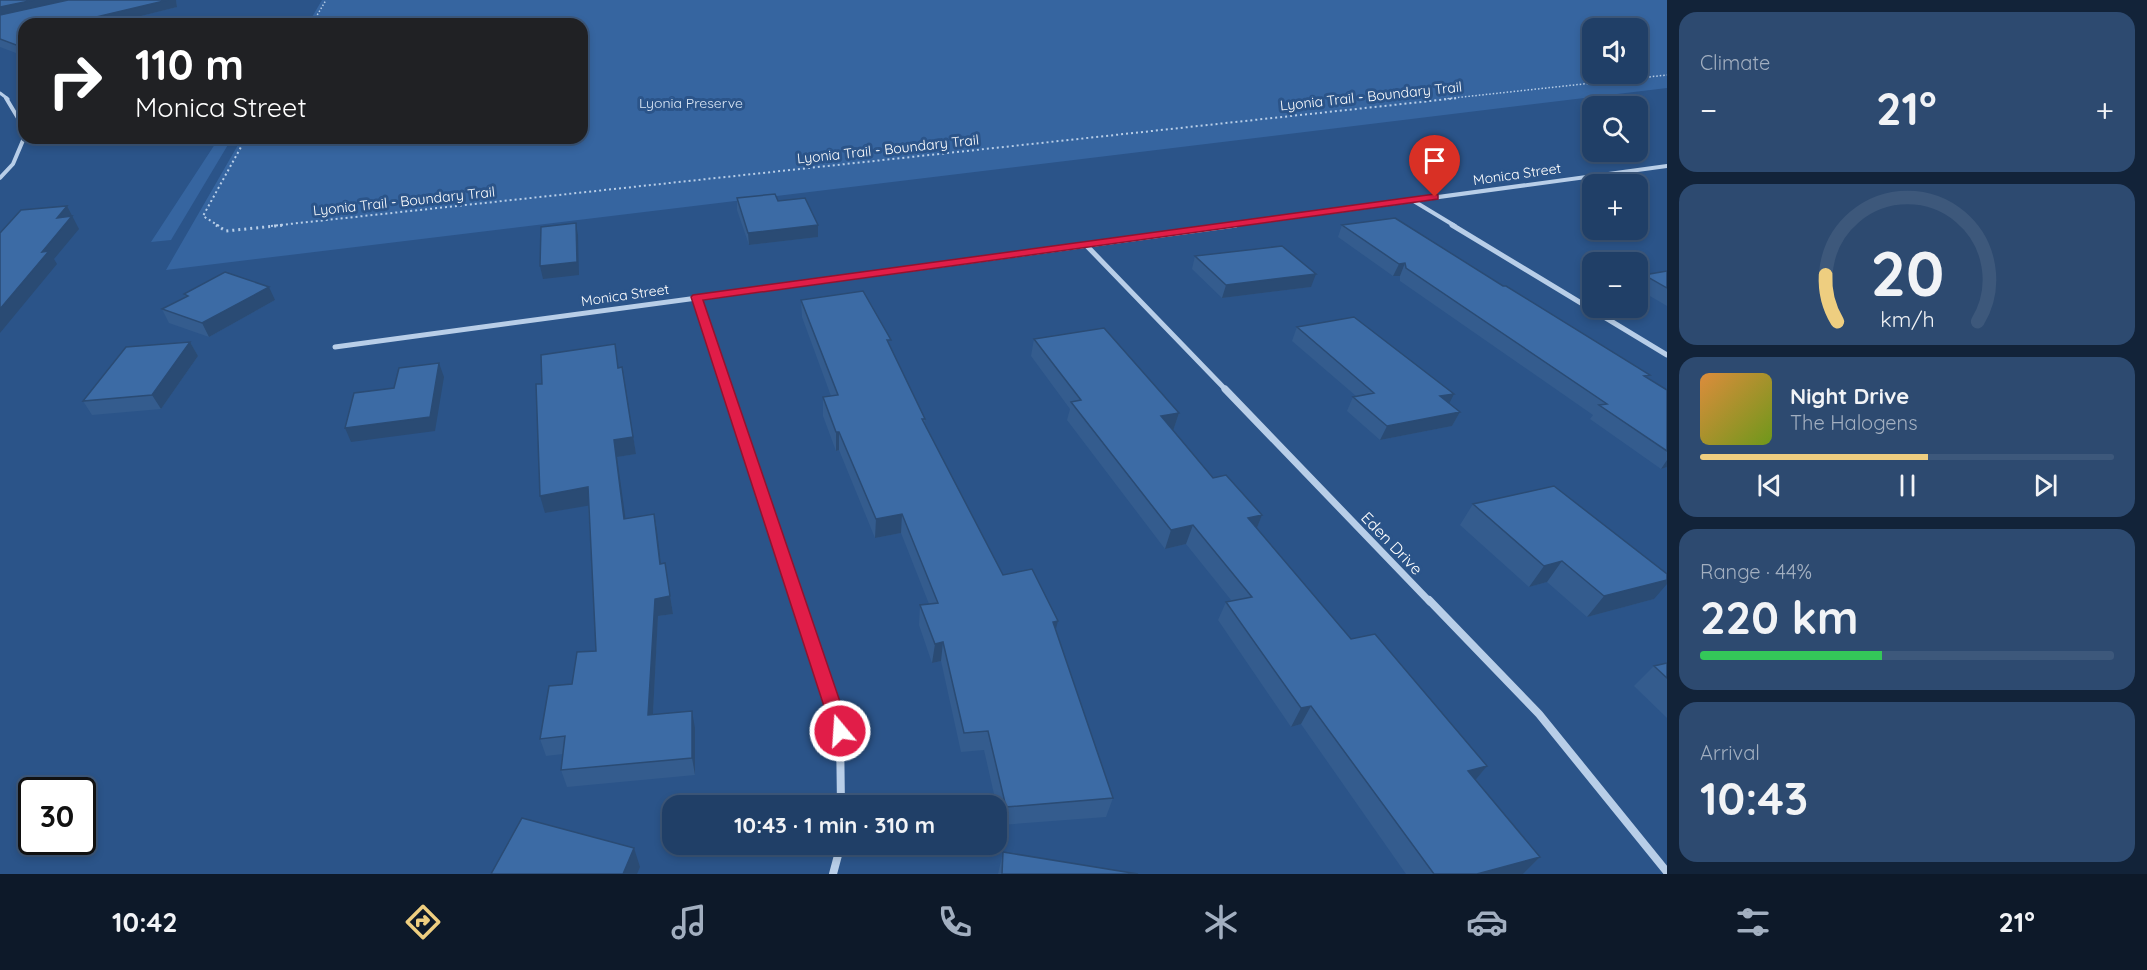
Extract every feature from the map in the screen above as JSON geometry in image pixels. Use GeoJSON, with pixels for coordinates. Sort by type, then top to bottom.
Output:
{"type":"FeatureCollection","features":[{"type":"Feature","properties":{"kind":"street"},"geometry":{"type":"LineString","coordinates":[[0,93],[9,100],[18,117]]}},
{"type":"Feature","properties":{"kind":"street"},"geometry":{"type":"LineString","coordinates":[[0,178],[13,164],[21,144]]}},
{"type":"Feature","properties":{"kind":"street","name":"Monica Street"},"geometry":{"type":"LineString","coordinates":[[335,347],[1667,166]]}},
{"type":"Feature","properties":{"kind":"street"},"geometry":{"type":"LineString","coordinates":[[1412,200],[1667,355]]}},
{"type":"Feature","properties":{"kind":"street","name":"Eden Drive"},"geometry":{"type":"LineString","coordinates":[[1086,244],[1539,714],[1667,872]]}},
{"type":"Feature","properties":{"kind":"street"},"geometry":{"type":"LineString","coordinates":[[697,297],[840,731],[841,795]]}},
{"type":"Feature","properties":{"kind":"street"},"geometry":{"type":"LineString","coordinates":[[833,874],[838,855]]}},
{"type":"Feature","properties":{"kind":"path"},"geometry":{"type":"LineString","coordinates":[[316,18],[326,0]]}},
{"type":"Feature","properties":{"kind":"path","name":"Lyonia Trail - Boundary Trail"},"geometry":{"type":"LineString","coordinates":[[243,144],[203,216],[226,231],[1667,75]]}},
{"type":"Feature","properties":{"kind":"green space","name":"Lyonia Preserve"},"geometry":{"type":"Polygon","coordinates":[[[322,0],[1667,0],[1667,88],[1582,96],[1582,98],[166,270],[239,144],[588,144],[588,18],[312,18],[322,0]]]}},
{"type":"Feature","properties":{"kind":"green space"},"geometry":{"type":"Polygon","coordinates":[[[215,144],[228,144],[171,240],[151,242],[215,144]]]}},
{"type":"Feature","properties":{"kind":"building"},"geometry":{"type":"Polygon","coordinates":[[[0,0],[34,0],[0,7],[0,0]]]}},
{"type":"Feature","properties":{"kind":"building"},"geometry":{"type":"Polygon","coordinates":[[[68,0],[168,0],[92,18],[18,18],[18,46],[0,39],[0,15],[68,0]]]}},
{"type":"Feature","properties":{"kind":"building"},"geometry":{"type":"Polygon","coordinates":[[[775,194],[778,201],[805,198],[818,225],[748,233],[737,198],[775,194]]]}},
{"type":"Feature","properties":{"kind":"building"},"geometry":{"type":"Polygon","coordinates":[[[67,206],[57,218],[72,216],[42,252],[49,251],[0,309],[0,233],[21,210],[67,206]]]}},
{"type":"Feature","properties":{"kind":"building"},"geometry":{"type":"Polygon","coordinates":[[[1395,218],[1650,375],[1644,376],[1667,390],[1667,451],[1599,405],[1607,404],[1406,268],[1405,263],[1399,264],[1342,225],[1395,218]]]}},
{"type":"Feature","properties":{"kind":"building"},"geometry":{"type":"Polygon","coordinates":[[[576,223],[577,262],[540,266],[541,227],[576,223]]]}},
{"type":"Feature","properties":{"kind":"building"},"geometry":{"type":"Polygon","coordinates":[[[1282,246],[1316,274],[1226,285],[1195,256],[1282,246]]]}},
{"type":"Feature","properties":{"kind":"building"},"geometry":{"type":"Polygon","coordinates":[[[1667,271],[1667,288],[1648,277],[1648,274],[1667,271]]]}},
{"type":"Feature","properties":{"kind":"building"},"geometry":{"type":"Polygon","coordinates":[[[225,272],[269,287],[202,323],[162,309],[188,296],[184,294],[225,272]]]}},
{"type":"Feature","properties":{"kind":"building"},"geometry":{"type":"Polygon","coordinates":[[[863,291],[891,340],[887,340],[925,419],[922,419],[1003,575],[1032,569],[1058,621],[1053,622],[1113,798],[1007,807],[1007,795],[1003,795],[988,731],[964,733],[943,642],[935,644],[920,605],[938,603],[902,514],[876,519],[839,432],[836,432],[823,397],[838,395],[801,300],[863,291]]]}},
{"type":"Feature","properties":{"kind":"building"},"geometry":{"type":"Polygon","coordinates":[[[1354,317],[1454,394],[1440,396],[1460,412],[1387,426],[1353,397],[1374,393],[1297,327],[1354,317]]]}},
{"type":"Feature","properties":{"kind":"building"},"geometry":{"type":"Polygon","coordinates":[[[1104,328],[1179,413],[1161,416],[1213,478],[1226,475],[1262,515],[1248,518],[1351,639],[1375,634],[1487,766],[1468,771],[1540,857],[1477,874],[1434,874],[1311,706],[1301,708],[1226,602],[1252,597],[1193,525],[1171,530],[1071,402],[1081,400],[1034,339],[1104,328]]]}},
{"type":"Feature","properties":{"kind":"building"},"geometry":{"type":"Polygon","coordinates":[[[190,342],[152,395],[83,401],[126,347],[190,342]]]}},
{"type":"Feature","properties":{"kind":"building"},"geometry":{"type":"Polygon","coordinates":[[[615,344],[618,368],[622,367],[633,437],[614,440],[624,519],[654,514],[660,564],[665,563],[670,596],[655,599],[648,715],[692,711],[692,758],[561,770],[565,736],[540,739],[549,686],[572,684],[577,652],[596,651],[588,487],[540,496],[536,384],[542,384],[541,355],[615,344]]]}},
{"type":"Feature","properties":{"kind":"building"},"geometry":{"type":"Polygon","coordinates":[[[439,363],[430,417],[345,428],[354,393],[394,388],[399,368],[439,363]]]}},
{"type":"Feature","properties":{"kind":"building"},"geometry":{"type":"Polygon","coordinates":[[[1554,486],[1667,574],[1667,580],[1604,596],[1562,561],[1544,566],[1473,504],[1554,486]]]}},
{"type":"Feature","properties":{"kind":"building"},"geometry":{"type":"Polygon","coordinates":[[[1667,663],[1667,678],[1654,666],[1667,663]]]}},
{"type":"Feature","properties":{"kind":"building"},"geometry":{"type":"Polygon","coordinates":[[[522,818],[634,848],[623,874],[491,874],[522,818]]]}},
{"type":"Feature","properties":{"kind":"building"},"geometry":{"type":"Polygon","coordinates":[[[1007,853],[1138,874],[1002,874],[1003,855],[1007,855],[1007,853]]]}},
{"type":"Feature","properties":{"kind":"route"},"geometry":{"type":"LineString","coordinates":[[840,731],[697,297],[1435,197]]}}]}
